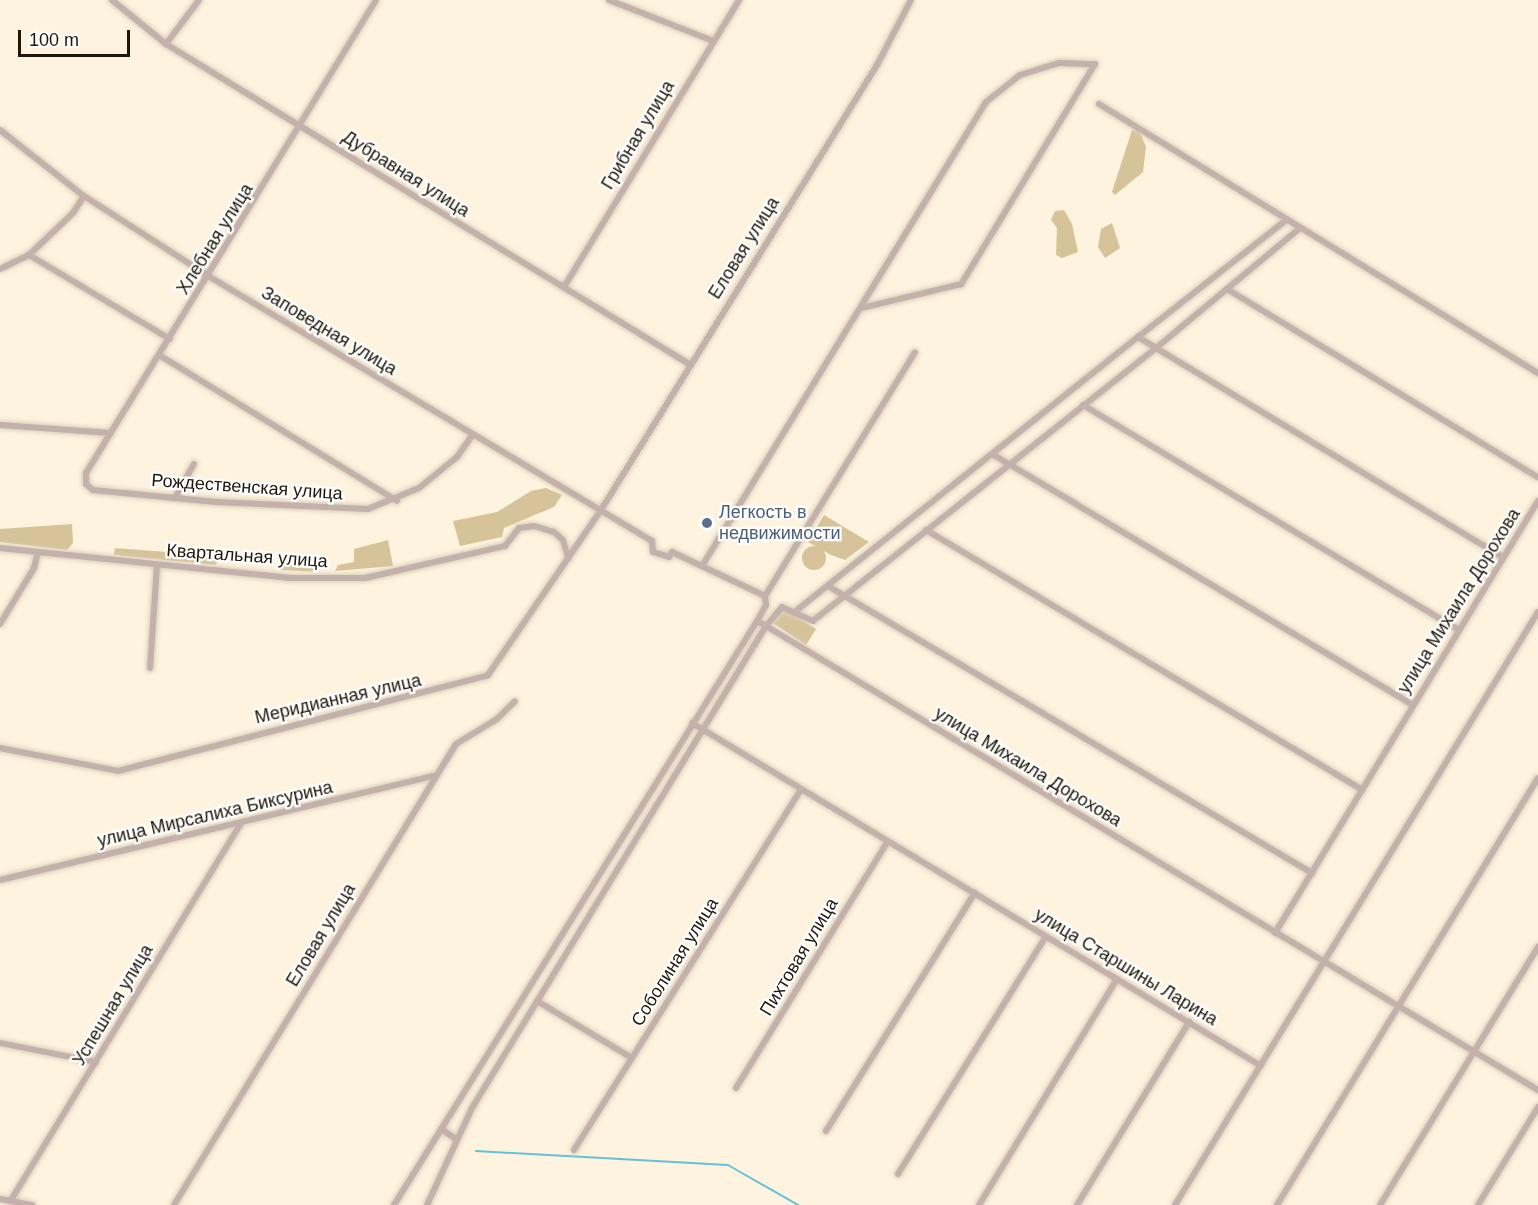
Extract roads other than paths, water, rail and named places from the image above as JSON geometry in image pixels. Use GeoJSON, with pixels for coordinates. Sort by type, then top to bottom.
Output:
{"type":"FeatureCollection","features":[{"type":"Feature","properties":{"kind":"street","name":"Дубравная улица"},"geometry":{"type":"LineString","coordinates":[[112,0],[166,44],[689,364]]}},
{"type":"Feature","properties":{"kind":"street"},"geometry":{"type":"LineString","coordinates":[[166,44],[199,0]]}},
{"type":"Feature","properties":{"kind":"street","name":"Хлебная улица"},"geometry":{"type":"LineString","coordinates":[[93,490],[86,484],[86,473],[302,127],[376,0]]}},
{"type":"Feature","properties":{"kind":"street"},"geometry":{"type":"LineString","coordinates":[[609,0],[713,41]]}},
{"type":"Feature","properties":{"kind":"street","name":"Грибная улица"},"geometry":{"type":"LineString","coordinates":[[564,287],[739,0]]}},
{"type":"Feature","properties":{"kind":"street","name":"Еловая улица"},"geometry":{"type":"LineString","coordinates":[[601,510],[689,364],[877,65],[911,0]]}},
{"type":"Feature","properties":{"kind":"street"},"geometry":{"type":"LineString","coordinates":[[765,596],[702,566],[986,102],[1020,75],[1059,63],[1095,64],[961,284],[862,308]]}},
{"type":"Feature","properties":{"kind":"street"},"geometry":{"type":"LineString","coordinates":[[1099,104],[1538,372]]}},
{"type":"Feature","properties":{"kind":"street","name":"Заповедная улица"},"geometry":{"type":"LineString","coordinates":[[0,130],[84,196],[210,277],[652,541],[650,549],[661,557],[672,552],[702,566]]}},
{"type":"Feature","properties":{"kind":"street"},"geometry":{"type":"LineString","coordinates":[[0,269],[29,255],[73,213],[84,196]]}},
{"type":"Feature","properties":{"kind":"street"},"geometry":{"type":"LineString","coordinates":[[797,610],[1286,220]]}},
{"type":"Feature","properties":{"kind":"street"},"geometry":{"type":"LineString","coordinates":[[427,1205],[456,1139],[537,1001],[700,729],[766,626],[782,607],[797,610],[813,621],[1156,348],[1300,228]]}},
{"type":"Feature","properties":{"kind":"street"},"geometry":{"type":"LineString","coordinates":[[29,255],[170,339]]}},
{"type":"Feature","properties":{"kind":"street"},"geometry":{"type":"LineString","coordinates":[[1227,289],[1538,477]]}},
{"type":"Feature","properties":{"kind":"street"},"geometry":{"type":"LineString","coordinates":[[1138,337],[1503,557]]}},
{"type":"Feature","properties":{"kind":"street"},"geometry":{"type":"LineString","coordinates":[[394,1205],[757,621],[766,605],[765,596],[915,352]]}},
{"type":"Feature","properties":{"kind":"street"},"geometry":{"type":"LineString","coordinates":[[159,355],[398,501],[439,474],[473,434]]}},
{"type":"Feature","properties":{"kind":"street"},"geometry":{"type":"LineString","coordinates":[[1083,405],[1459,630]]}},
{"type":"Feature","properties":{"kind":"street"},"geometry":{"type":"LineString","coordinates":[[0,425],[111,433]]}},
{"type":"Feature","properties":{"kind":"street"},"geometry":{"type":"LineString","coordinates":[[992,454],[1413,705]]}},
{"type":"Feature","properties":{"kind":"street"},"geometry":{"type":"LineString","coordinates":[[175,498],[194,464]]}},
{"type":"Feature","properties":{"kind":"street","name":"Рождественская улица"},"geometry":{"type":"LineString","coordinates":[[93,490],[350,510],[398,501]]}},
{"type":"Feature","properties":{"kind":"street","name":"улица Михаила Дорохова"},"geometry":{"type":"LineString","coordinates":[[1275,933],[1538,501]]}},
{"type":"Feature","properties":{"kind":"street","name":"Меридианная улица"},"geometry":{"type":"LineString","coordinates":[[0,748],[118,771],[488,675],[601,510]]}},
{"type":"Feature","properties":{"kind":"street","name":"Квартальная улица"},"geometry":{"type":"LineString","coordinates":[[38,552],[288,578],[365,578],[505,546],[519,528],[534,526],[563,540],[568,558]]}},
{"type":"Feature","properties":{"kind":"street"},"geometry":{"type":"LineString","coordinates":[[926,530],[1361,789]]}},
{"type":"Feature","properties":{"kind":"street"},"geometry":{"type":"LineString","coordinates":[[0,548],[38,552],[34,568],[0,624]]}},
{"type":"Feature","properties":{"kind":"street"},"geometry":{"type":"LineString","coordinates":[[150,668],[157,565]]}},
{"type":"Feature","properties":{"kind":"street"},"geometry":{"type":"LineString","coordinates":[[828,586],[1312,873]]}},
{"type":"Feature","properties":{"kind":"street"},"geometry":{"type":"LineString","coordinates":[[1175,1205],[1262,1066],[1322,961],[1538,612]]}},
{"type":"Feature","properties":{"kind":"street","name":"улица Михаила Дорохова"},"geometry":{"type":"LineString","coordinates":[[757,621],[1538,1090]]}},
{"type":"Feature","properties":{"kind":"street","name":"Еловая улица"},"geometry":{"type":"LineString","coordinates":[[174,1205],[456,744],[497,720],[515,701]]}},
{"type":"Feature","properties":{"kind":"street","name":"улица Старшины Ларина"},"geometry":{"type":"LineString","coordinates":[[692,723],[1262,1066]]}},
{"type":"Feature","properties":{"kind":"street","name":"улица Мирсалиха Биксурина"},"geometry":{"type":"LineString","coordinates":[[0,880],[437,775]]}},
{"type":"Feature","properties":{"kind":"street"},"geometry":{"type":"LineString","coordinates":[[1277,1205],[1538,778]]}},
{"type":"Feature","properties":{"kind":"street","name":"Соболиная улица"},"geometry":{"type":"LineString","coordinates":[[574,1150],[801,789]]}},
{"type":"Feature","properties":{"kind":"street","name":"Успешная улица"},"geometry":{"type":"LineString","coordinates":[[11,1200],[240,824]]}},
{"type":"Feature","properties":{"kind":"street","name":"Пихтовая улица"},"geometry":{"type":"LineString","coordinates":[[736,1088],[888,841]]}},
{"type":"Feature","properties":{"kind":"street"},"geometry":{"type":"LineString","coordinates":[[826,1131],[975,893]]}},
{"type":"Feature","properties":{"kind":"street"},"geometry":{"type":"LineString","coordinates":[[898,1174],[1046,936]]}},
{"type":"Feature","properties":{"kind":"street"},"geometry":{"type":"LineString","coordinates":[[1380,1205],[1538,947]]}},
{"type":"Feature","properties":{"kind":"street"},"geometry":{"type":"LineString","coordinates":[[979,1205],[1117,979]]}},
{"type":"Feature","properties":{"kind":"street"},"geometry":{"type":"LineString","coordinates":[[537,1001],[632,1058]]}},
{"type":"Feature","properties":{"kind":"street"},"geometry":{"type":"LineString","coordinates":[[1077,1205],[1189,1022]]}},
{"type":"Feature","properties":{"kind":"street"},"geometry":{"type":"LineString","coordinates":[[0,1043],[96,1062]]}},
{"type":"Feature","properties":{"kind":"street"},"geometry":{"type":"LineString","coordinates":[[1478,1205],[1538,1107]]}},
{"type":"Feature","properties":{"kind":"street"},"geometry":{"type":"LineString","coordinates":[[441,1129],[456,1139]]}},
{"type":"Feature","properties":{"kind":"street"},"geometry":{"type":"LineString","coordinates":[[0,1198],[32,1205]]}},
{"type":"Feature","properties":{"kind":"waterway"},"geometry":{"type":"LineString","coordinates":[[476,1151],[728,1165],[798,1205]]}},
{"type":"Feature","properties":{"kind":"place","name":"Легкость в недвижимости"},"geometry":{"type":"Point","coordinates":[707,523]}}]}
